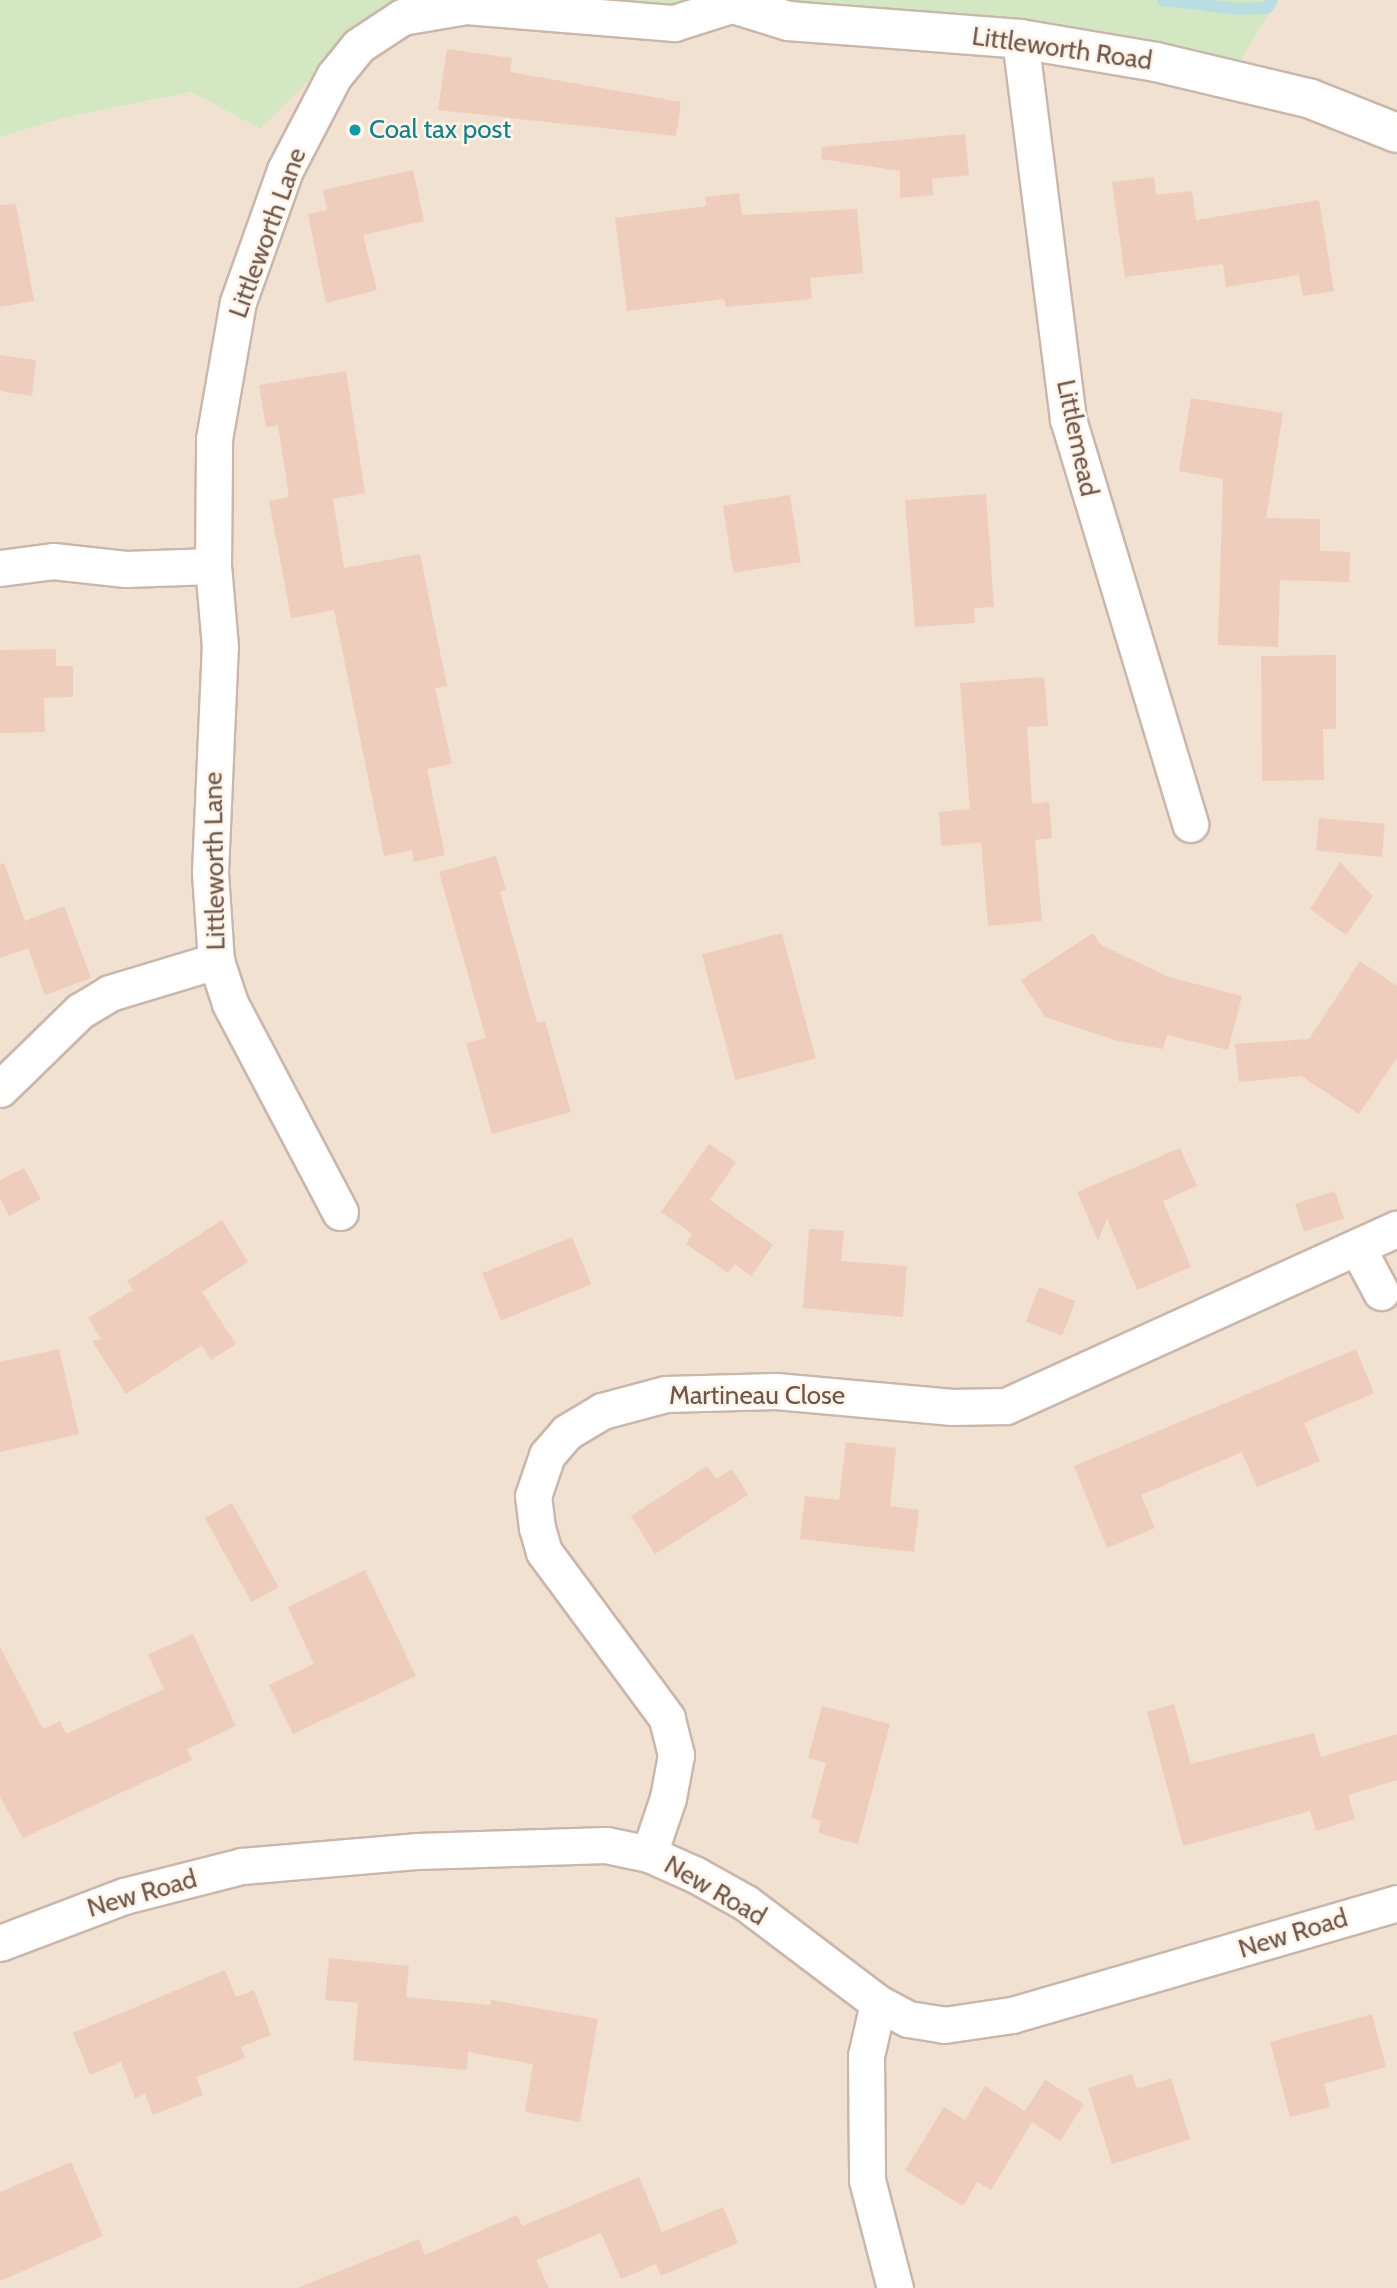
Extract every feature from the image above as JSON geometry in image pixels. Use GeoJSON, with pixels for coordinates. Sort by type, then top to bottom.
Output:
{"type":"FeatureCollection","features":[{"type":"Feature","properties":{"kind":"street","name":"Littleworth Road"},"geometry":{"type":"LineString","coordinates":[[725,3],[788,21],[1020,39],[1156,62],[1311,99],[1397,133]]}},
{"type":"Feature","properties":{"kind":"street","name":"Littleworth Lane"},"geometry":{"type":"LineString","coordinates":[[340,1212],[230,1003],[216,961],[210,872],[220,648],[213,566],[214,439],[239,302],[285,170],[334,76],[358,46],[402,18],[466,6],[674,23],[725,3]]}},
{"type":"Feature","properties":{"kind":"street","name":"Littlemead"},"geometry":{"type":"LineString","coordinates":[[1020,39],[1068,419],[1190,824]]}},
{"type":"Feature","properties":{"kind":"street"},"geometry":{"type":"LineString","coordinates":[[0,568],[53,561],[126,569],[213,566]]}},
{"type":"Feature","properties":{"kind":"street"},"geometry":{"type":"LineString","coordinates":[[0,1089],[80,1011],[110,993],[216,961]]}},
{"type":"Feature","properties":{"kind":"street","name":"Martineau Close"},"geometry":{"type":"LineString","coordinates":[[649,1854],[668,1798],[676,1755],[667,1718],[544,1552],[537,1528],[533,1496],[547,1455],[567,1432],[602,1411],[666,1394],[776,1391],[952,1407],[1006,1406],[1397,1229]]}},
{"type":"Feature","properties":{"kind":"street"},"geometry":{"type":"LineString","coordinates":[[1357,1247],[1381,1292]]}},
{"type":"Feature","properties":{"kind":"street","name":"New Road"},"geometry":{"type":"LineString","coordinates":[[0,1943],[124,1896],[242,1866],[418,1851],[606,1844],[649,1854],[746,1903],[878,2003],[908,2019],[944,2025],[1012,2015],[1397,1903]]}},
{"type":"Feature","properties":{"kind":"street"},"geometry":{"type":"LineString","coordinates":[[878,2003],[866,2056],[867,2180],[895,2288]]}},
{"type":"Feature","properties":{"kind":"shaded area"},"geometry":{"type":"Polygon","coordinates":[[[1277,0],[1397,0],[1397,2288],[0,2288],[0,137],[64,118],[191,92],[260,129],[311,74],[402,17],[728,6],[1233,73],[1277,0]]]}},
{"type":"Feature","properties":{"kind":"green space"},"geometry":{"type":"Polygon","coordinates":[[[0,0],[1277,0],[1233,73],[1020,39],[466,6],[321,68],[260,129],[191,92],[64,118],[0,137],[0,0]]]}},
{"type":"Feature","properties":{"kind":"building"},"geometry":{"type":"Polygon","coordinates":[[[447,49],[512,58],[510,72],[681,102],[676,136],[438,110],[447,49]]]}},
{"type":"Feature","properties":{"kind":"building"},"geometry":{"type":"Polygon","coordinates":[[[965,134],[969,175],[932,179],[933,195],[900,198],[900,171],[821,159],[822,147],[965,134]]]}},
{"type":"Feature","properties":{"kind":"building"},"geometry":{"type":"Polygon","coordinates":[[[413,170],[424,221],[363,235],[377,290],[326,303],[308,214],[327,210],[323,190],[413,170]]]}},
{"type":"Feature","properties":{"kind":"building"},"geometry":{"type":"Polygon","coordinates":[[[1154,177],[1156,195],[1192,191],[1196,220],[1319,200],[1334,291],[1303,296],[1299,275],[1226,287],[1223,264],[1125,277],[1112,182],[1154,177]]]}},
{"type":"Feature","properties":{"kind":"building"},"geometry":{"type":"Polygon","coordinates":[[[739,193],[742,215],[857,209],[863,273],[810,278],[812,299],[726,307],[724,299],[627,311],[615,218],[706,206],[705,197],[739,193]]]}},
{"type":"Feature","properties":{"kind":"building"},"geometry":{"type":"Polygon","coordinates":[[[16,204],[34,301],[0,307],[0,205],[16,204]]]}},
{"type":"Feature","properties":{"kind":"building"},"geometry":{"type":"Polygon","coordinates":[[[0,355],[36,360],[32,396],[0,391],[0,355]]]}},
{"type":"Feature","properties":{"kind":"building"},"geometry":{"type":"Polygon","coordinates":[[[346,371],[365,493],[333,499],[344,568],[420,554],[447,686],[435,688],[452,764],[427,769],[445,855],[414,862],[412,850],[384,856],[334,610],[291,618],[269,501],[289,497],[278,425],[266,427],[259,385],[346,371]]]}},
{"type":"Feature","properties":{"kind":"building"},"geometry":{"type":"Polygon","coordinates":[[[1191,398],[1283,413],[1266,518],[1320,519],[1320,551],[1350,552],[1349,582],[1280,580],[1278,647],[1218,645],[1223,479],[1179,471],[1191,398]]]}},
{"type":"Feature","properties":{"kind":"building"},"geometry":{"type":"Polygon","coordinates":[[[986,494],[994,607],[974,608],[975,623],[915,627],[905,500],[986,494]]]}},
{"type":"Feature","properties":{"kind":"building"},"geometry":{"type":"Polygon","coordinates":[[[790,495],[801,562],[733,573],[723,506],[790,495]]]}},
{"type":"Feature","properties":{"kind":"building"},"geometry":{"type":"Polygon","coordinates":[[[56,649],[56,666],[73,666],[73,697],[44,698],[45,732],[0,733],[0,650],[56,649]]]}},
{"type":"Feature","properties":{"kind":"building"},"geometry":{"type":"Polygon","coordinates":[[[1336,655],[1336,729],[1323,729],[1324,780],[1262,781],[1261,656],[1336,655]]]}},
{"type":"Feature","properties":{"kind":"building"},"geometry":{"type":"Polygon","coordinates":[[[1044,677],[1048,726],[1027,727],[1032,804],[1049,802],[1052,838],[1035,840],[1042,921],[988,926],[981,843],[941,846],[939,812],[970,809],[960,683],[1044,677]]]}},
{"type":"Feature","properties":{"kind":"building"},"geometry":{"type":"Polygon","coordinates":[[[1319,818],[1385,824],[1382,857],[1316,851],[1319,818]]]}},
{"type":"Feature","properties":{"kind":"building"},"geometry":{"type":"Polygon","coordinates":[[[496,856],[506,890],[500,892],[537,1023],[545,1021],[571,1112],[492,1134],[466,1043],[486,1038],[439,872],[496,856]]]}},
{"type":"Feature","properties":{"kind":"building"},"geometry":{"type":"Polygon","coordinates":[[[1340,862],[1373,896],[1346,935],[1310,909],[1340,862]]]}},
{"type":"Feature","properties":{"kind":"building"},"geometry":{"type":"Polygon","coordinates":[[[4,863],[25,921],[64,906],[91,978],[45,995],[28,948],[0,958],[0,864],[4,863]]]}},
{"type":"Feature","properties":{"kind":"building"},"geometry":{"type":"Polygon","coordinates":[[[782,933],[816,1059],[735,1080],[702,954],[782,933]]]}},
{"type":"Feature","properties":{"kind":"building"},"geometry":{"type":"Polygon","coordinates":[[[1093,933],[1101,945],[1169,977],[1242,996],[1228,1050],[1167,1035],[1163,1049],[1118,1041],[1045,1017],[1021,980],[1093,933]]]}},
{"type":"Feature","properties":{"kind":"building"},"geometry":{"type":"Polygon","coordinates":[[[1360,961],[1397,986],[1397,1058],[1359,1114],[1301,1076],[1239,1082],[1235,1044],[1309,1039],[1360,961]]]}},
{"type":"Feature","properties":{"kind":"building"},"geometry":{"type":"Polygon","coordinates":[[[709,1144],[736,1162],[710,1200],[773,1245],[751,1276],[735,1264],[728,1273],[686,1244],[692,1234],[661,1212],[709,1144]]]}},
{"type":"Feature","properties":{"kind":"building"},"geometry":{"type":"Polygon","coordinates":[[[1180,1148],[1197,1186],[1163,1201],[1191,1267],[1137,1290],[1107,1218],[1098,1241],[1077,1192],[1180,1148]]]}},
{"type":"Feature","properties":{"kind":"building"},"geometry":{"type":"Polygon","coordinates":[[[24,1168],[41,1199],[9,1216],[0,1198],[0,1180],[24,1168]]]}},
{"type":"Feature","properties":{"kind":"building"},"geometry":{"type":"Polygon","coordinates":[[[1335,1191],[1344,1219],[1304,1232],[1295,1204],[1335,1191]]]}},
{"type":"Feature","properties":{"kind":"building"},"geometry":{"type":"Polygon","coordinates":[[[222,1220],[248,1262],[202,1292],[236,1344],[211,1360],[202,1345],[126,1394],[92,1341],[101,1339],[88,1318],[133,1290],[127,1281],[222,1220]]]}},
{"type":"Feature","properties":{"kind":"building"},"geometry":{"type":"Polygon","coordinates":[[[809,1229],[844,1231],[841,1261],[907,1266],[903,1317],[803,1308],[809,1229]]]}},
{"type":"Feature","properties":{"kind":"building"},"geometry":{"type":"Polygon","coordinates":[[[572,1237],[591,1284],[501,1321],[482,1273],[572,1237]]]}},
{"type":"Feature","properties":{"kind":"building"},"geometry":{"type":"Polygon","coordinates":[[[1039,1287],[1075,1301],[1062,1336],[1026,1322],[1039,1287]]]}},
{"type":"Feature","properties":{"kind":"building"},"geometry":{"type":"Polygon","coordinates":[[[59,1349],[79,1434],[0,1452],[0,1362],[59,1349]]]}},
{"type":"Feature","properties":{"kind":"building"},"geometry":{"type":"Polygon","coordinates":[[[1356,1349],[1374,1393],[1304,1423],[1320,1461],[1257,1487],[1242,1452],[1141,1495],[1155,1528],[1107,1548],[1074,1466],[1356,1349]]]}},
{"type":"Feature","properties":{"kind":"building"},"geometry":{"type":"Polygon","coordinates":[[[846,1442],[896,1448],[890,1506],[919,1510],[914,1552],[800,1539],[805,1496],[839,1500],[846,1442]]]}},
{"type":"Feature","properties":{"kind":"building"},"geometry":{"type":"Polygon","coordinates":[[[707,1466],[716,1479],[732,1469],[748,1495],[655,1554],[631,1516],[707,1466]]]}},
{"type":"Feature","properties":{"kind":"building"},"geometry":{"type":"Polygon","coordinates":[[[232,1503],[279,1587],[251,1602],[205,1518],[232,1503]]]}},
{"type":"Feature","properties":{"kind":"building"},"geometry":{"type":"Polygon","coordinates":[[[365,1570],[416,1676],[293,1734],[269,1685],[314,1664],[288,1607],[365,1570]]]}},
{"type":"Feature","properties":{"kind":"building"},"geometry":{"type":"Polygon","coordinates":[[[193,1634],[236,1726],[187,1749],[192,1760],[23,1838],[0,1797],[0,1647],[43,1729],[60,1721],[66,1734],[164,1689],[148,1655],[193,1634]]]}},
{"type":"Feature","properties":{"kind":"building"},"geometry":{"type":"Polygon","coordinates":[[[1174,1704],[1191,1764],[1314,1733],[1321,1757],[1397,1734],[1397,1780],[1348,1795],[1355,1819],[1316,1831],[1310,1811],[1183,1846],[1147,1712],[1174,1704]]]}},
{"type":"Feature","properties":{"kind":"building"},"geometry":{"type":"Polygon","coordinates":[[[822,1706],[890,1724],[858,1844],[818,1833],[821,1821],[811,1818],[826,1763],[808,1758],[822,1706]]]}},
{"type":"Feature","properties":{"kind":"building"},"geometry":{"type":"Polygon","coordinates":[[[329,1958],[409,1966],[406,1997],[490,2005],[491,2000],[598,2019],[580,2122],[525,2112],[533,2064],[468,2052],[467,2070],[353,2060],[358,2003],[325,2000],[329,1958]]]}},
{"type":"Feature","properties":{"kind":"building"},"geometry":{"type":"Polygon","coordinates":[[[225,1970],[236,1997],[254,1990],[271,2035],[241,2047],[245,2058],[196,2077],[203,2095],[153,2115],[145,2094],[135,2098],[121,2062],[90,2075],[73,2033],[225,1970]]]}},
{"type":"Feature","properties":{"kind":"building"},"geometry":{"type":"Polygon","coordinates":[[[1372,2014],[1386,2067],[1324,2084],[1330,2107],[1290,2117],[1270,2042],[1372,2014]]]}},
{"type":"Feature","properties":{"kind":"building"},"geometry":{"type":"Polygon","coordinates":[[[1132,2074],[1137,2089],[1171,2078],[1190,2139],[1112,2164],[1088,2088],[1132,2074]]]}},
{"type":"Feature","properties":{"kind":"building"},"geometry":{"type":"Polygon","coordinates":[[[1045,2080],[1084,2104],[1060,2141],[1032,2122],[991,2190],[977,2182],[963,2206],[905,2170],[944,2107],[965,2120],[985,2086],[1025,2111],[1045,2080]]]}},
{"type":"Feature","properties":{"kind":"building"},"geometry":{"type":"Polygon","coordinates":[[[71,2162],[103,2236],[0,2281],[0,2192],[71,2162]]]}},
{"type":"Feature","properties":{"kind":"building"},"geometry":{"type":"Polygon","coordinates":[[[639,2177],[662,2232],[723,2207],[738,2243],[661,2276],[656,2264],[621,2279],[601,2233],[536,2260],[549,2288],[297,2288],[419,2239],[425,2255],[517,2215],[522,2226],[639,2177]]]}},
{"type":"Feature","properties":{"kind":"waterway"},"geometry":{"type":"LineString","coordinates":[[1163,0],[1239,9],[1267,8],[1272,0]]}},
{"type":"Feature","properties":{"kind":"place","name":"Coal tax post"},"geometry":{"type":"Point","coordinates":[355,130]}}]}
